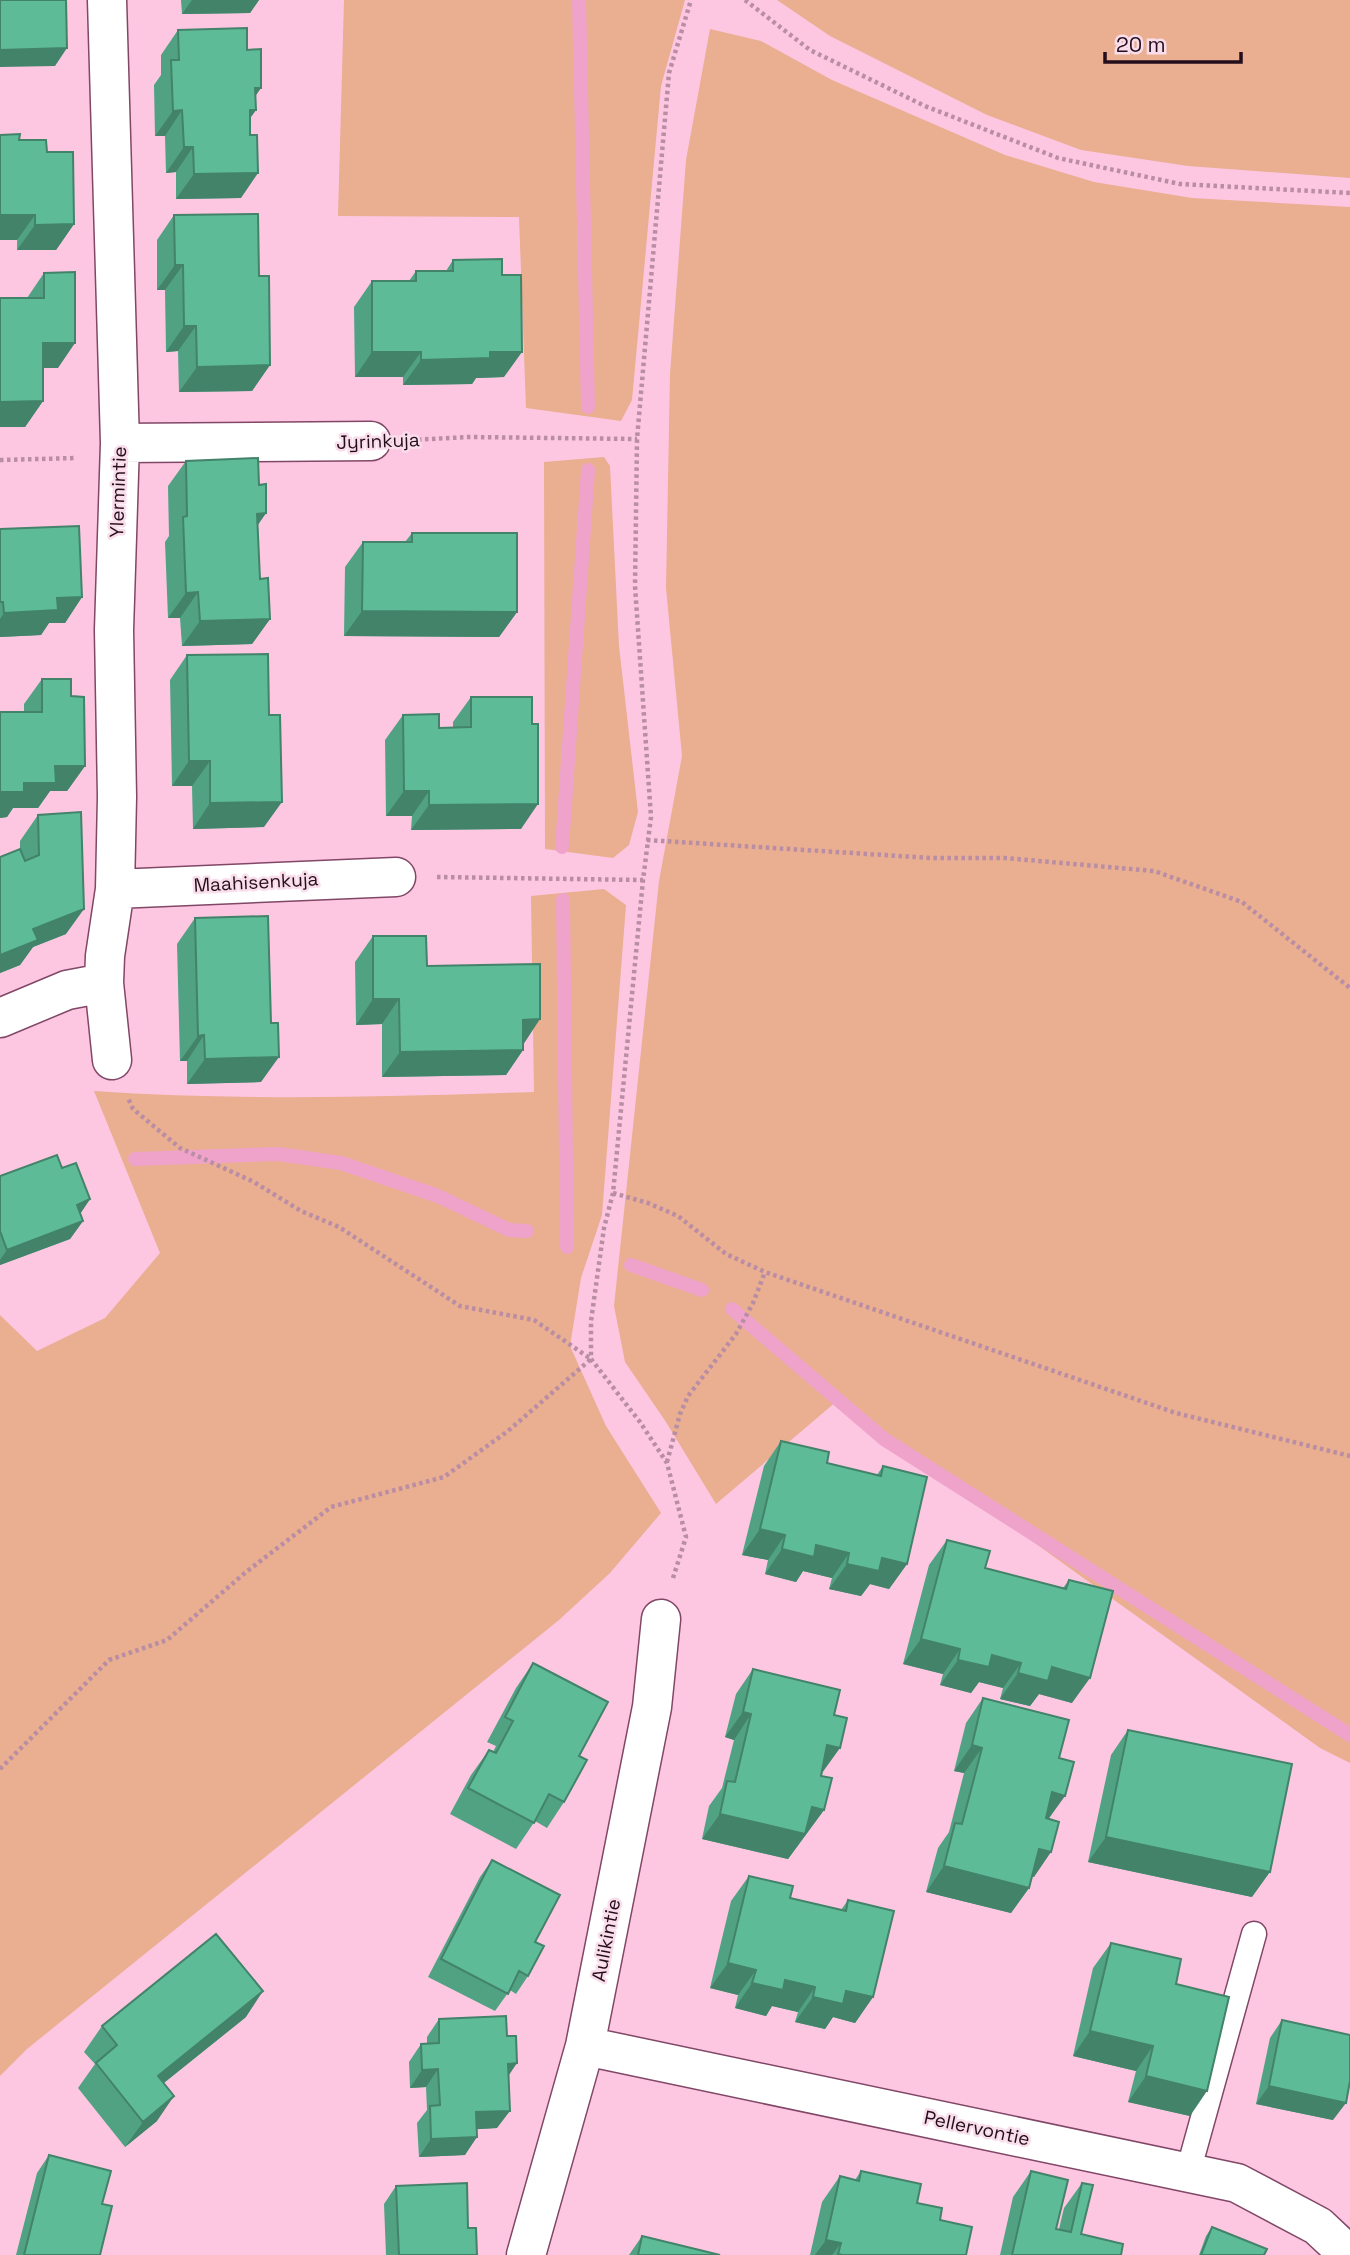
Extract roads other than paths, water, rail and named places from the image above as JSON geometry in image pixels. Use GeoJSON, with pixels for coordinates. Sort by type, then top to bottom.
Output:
{"type":"FeatureCollection","features":[{"type":"Feature","properties":{"kind":"street","name":"Ylermintie"},"geometry":{"type":"LineString","coordinates":[[107,0],[120,443],[114,630],[117,797],[115,889],[105,956],[104,983],[112,1060]]}},
{"type":"Feature","properties":{"kind":"street","name":"Jyrinkuja"},"geometry":{"type":"LineString","coordinates":[[120,443],[371,441]]}},
{"type":"Feature","properties":{"kind":"street","name":"Maahisenkuja"},"geometry":{"type":"LineString","coordinates":[[115,889],[396,877]]}},
{"type":"Feature","properties":{"kind":"street"},"geometry":{"type":"LineString","coordinates":[[0,1018],[67,990],[104,983]]}},
{"type":"Feature","properties":{"kind":"street","name":"Aulikintie"},"geometry":{"type":"LineString","coordinates":[[526,2255],[585,2046],[652,1707],[661,1619]]}},
{"type":"Feature","properties":{"kind":"street","name":"Pellervontie"},"geometry":{"type":"LineString","coordinates":[[585,2046],[1237,2183],[1318,2226],[1349,2255]]}},
{"type":"Feature","properties":{"kind":"lane"},"geometry":{"type":"LineString","coordinates":[[1188,2172],[1254,1934]]}},
{"type":"Feature","properties":{"kind":"waterway"},"geometry":{"type":"LineString","coordinates":[[579,0],[588,407]]}},
{"type":"Feature","properties":{"kind":"waterway"},"geometry":{"type":"LineString","coordinates":[[562,847],[588,470]]}},
{"type":"Feature","properties":{"kind":"waterway"},"geometry":{"type":"LineString","coordinates":[[563,900],[567,1247]]}},
{"type":"Feature","properties":{"kind":"waterway"},"geometry":{"type":"LineString","coordinates":[[135,1159],[278,1154],[341,1163],[438,1196],[509,1230],[527,1231]]}},
{"type":"Feature","properties":{"kind":"waterway"},"geometry":{"type":"LineString","coordinates":[[631,1265],[702,1290]]}},
{"type":"Feature","properties":{"kind":"waterway"},"geometry":{"type":"LineString","coordinates":[[732,1309],[884,1439],[1350,1735]]}}]}
